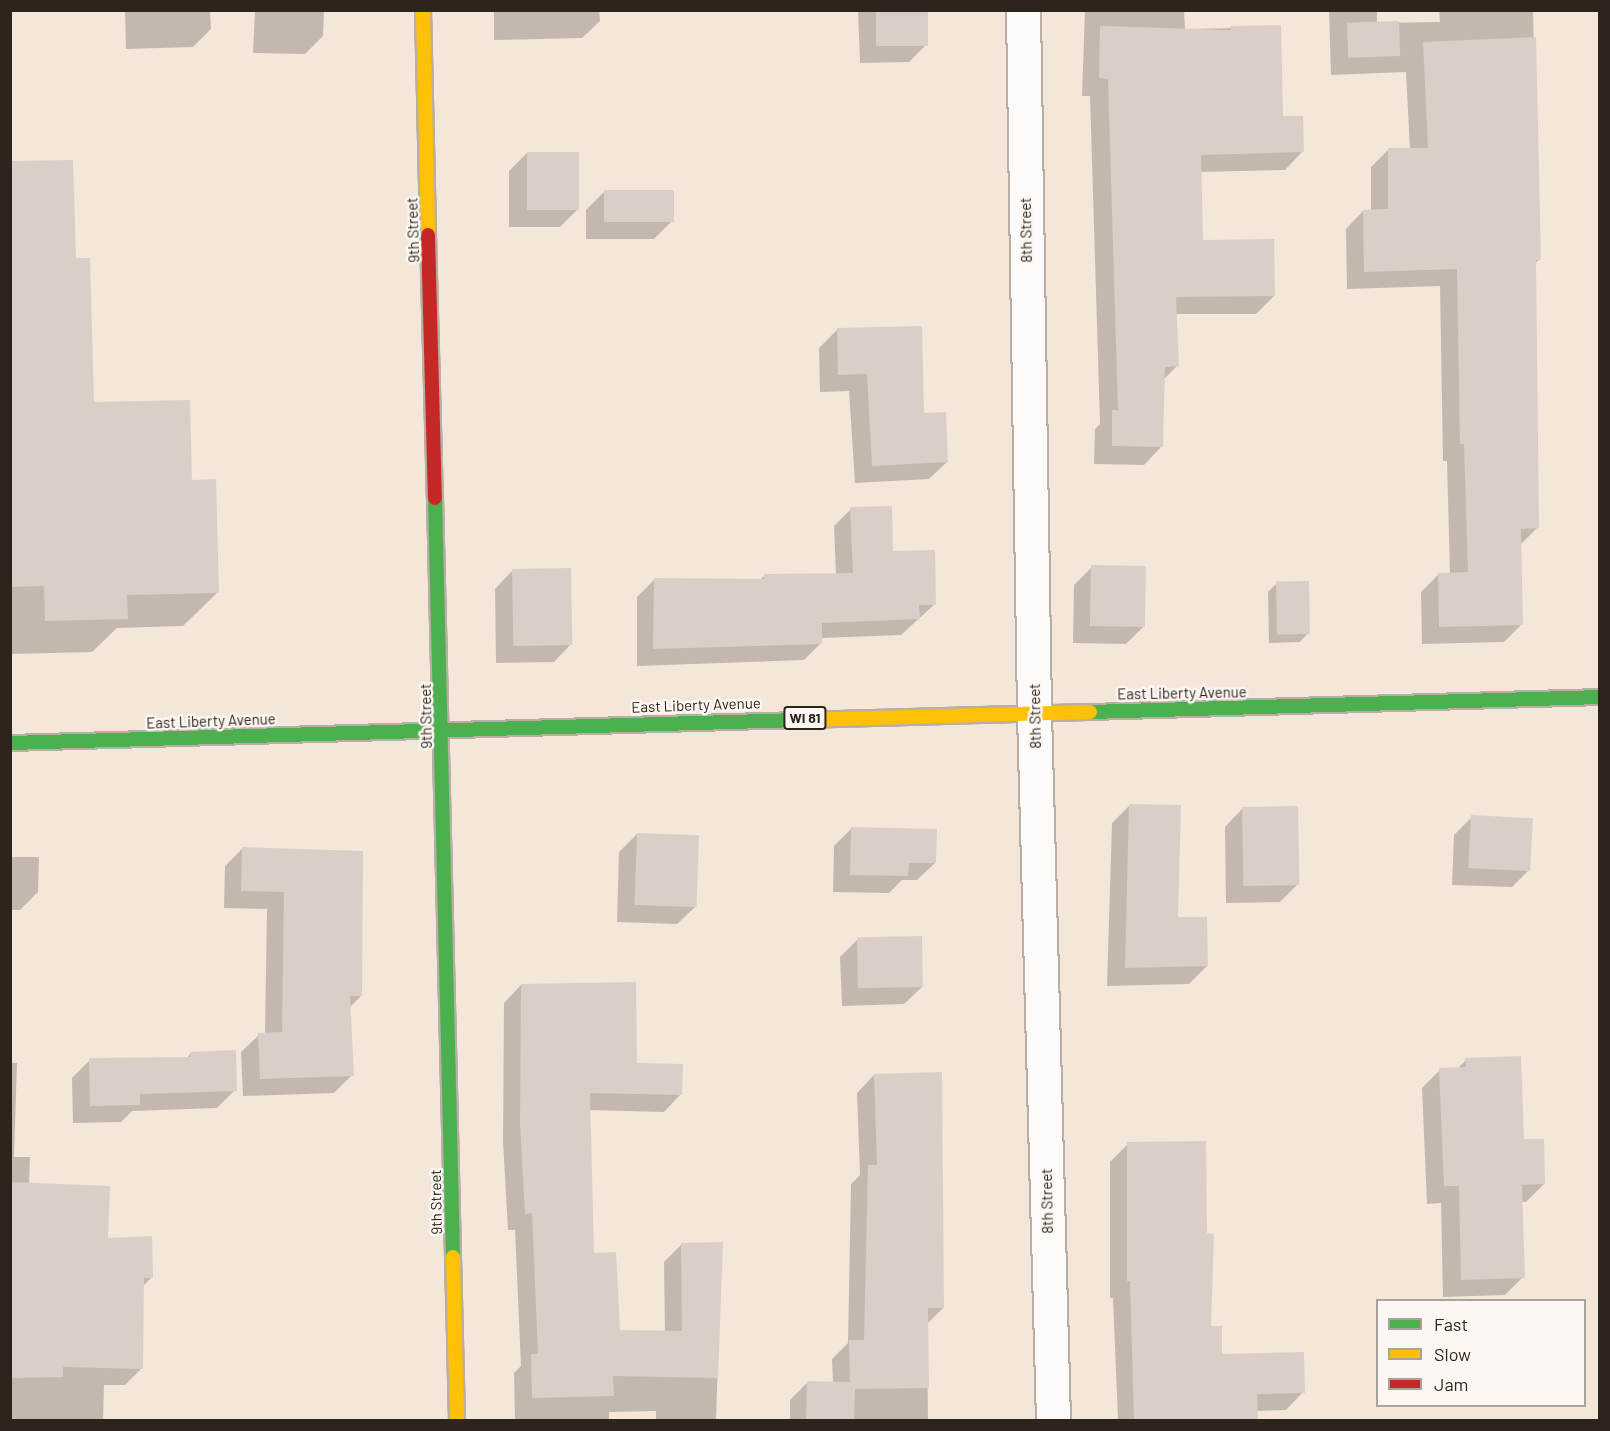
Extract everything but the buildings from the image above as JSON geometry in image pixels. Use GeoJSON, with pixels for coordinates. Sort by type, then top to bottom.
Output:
{"type":"FeatureCollection","features":[{"type":"Feature","properties":{"kind":"main road","name":"9th Street"},"geometry":{"type":"LineString","coordinates":[[423,10],[443,730],[457,1420]]}},
{"type":"Feature","properties":{"kind":"main road","name":"East Liberty Avenue"},"geometry":{"type":"LineString","coordinates":[[10,742],[1599,697]]}},
{"type":"Feature","properties":{"kind":"street","name":"8th Street"},"geometry":{"type":"LineString","coordinates":[[1023,10],[1034,713],[1053,1420]]}},
{"type":"Feature","properties":{"kind":"traffic: fast"},"geometry":{"type":"LineString","coordinates":[[435,498],[453,1257]]}},
{"type":"Feature","properties":{"kind":"traffic: fast"},"geometry":{"type":"LineString","coordinates":[[1090,712],[1600,697]]}},
{"type":"Feature","properties":{"kind":"traffic: fast"},"geometry":{"type":"LineString","coordinates":[[10,743],[800,720]]}},
{"type":"Feature","properties":{"kind":"traffic: slow"},"geometry":{"type":"LineString","coordinates":[[423,10],[428,235]]}},
{"type":"Feature","properties":{"kind":"traffic: slow"},"geometry":{"type":"LineString","coordinates":[[800,720],[1090,712]]}},
{"type":"Feature","properties":{"kind":"traffic: slow"},"geometry":{"type":"LineString","coordinates":[[453,1257],[457,1420]]}},
{"type":"Feature","properties":{"kind":"traffic: jam"},"geometry":{"type":"LineString","coordinates":[[428,235],[435,498]]}}]}
